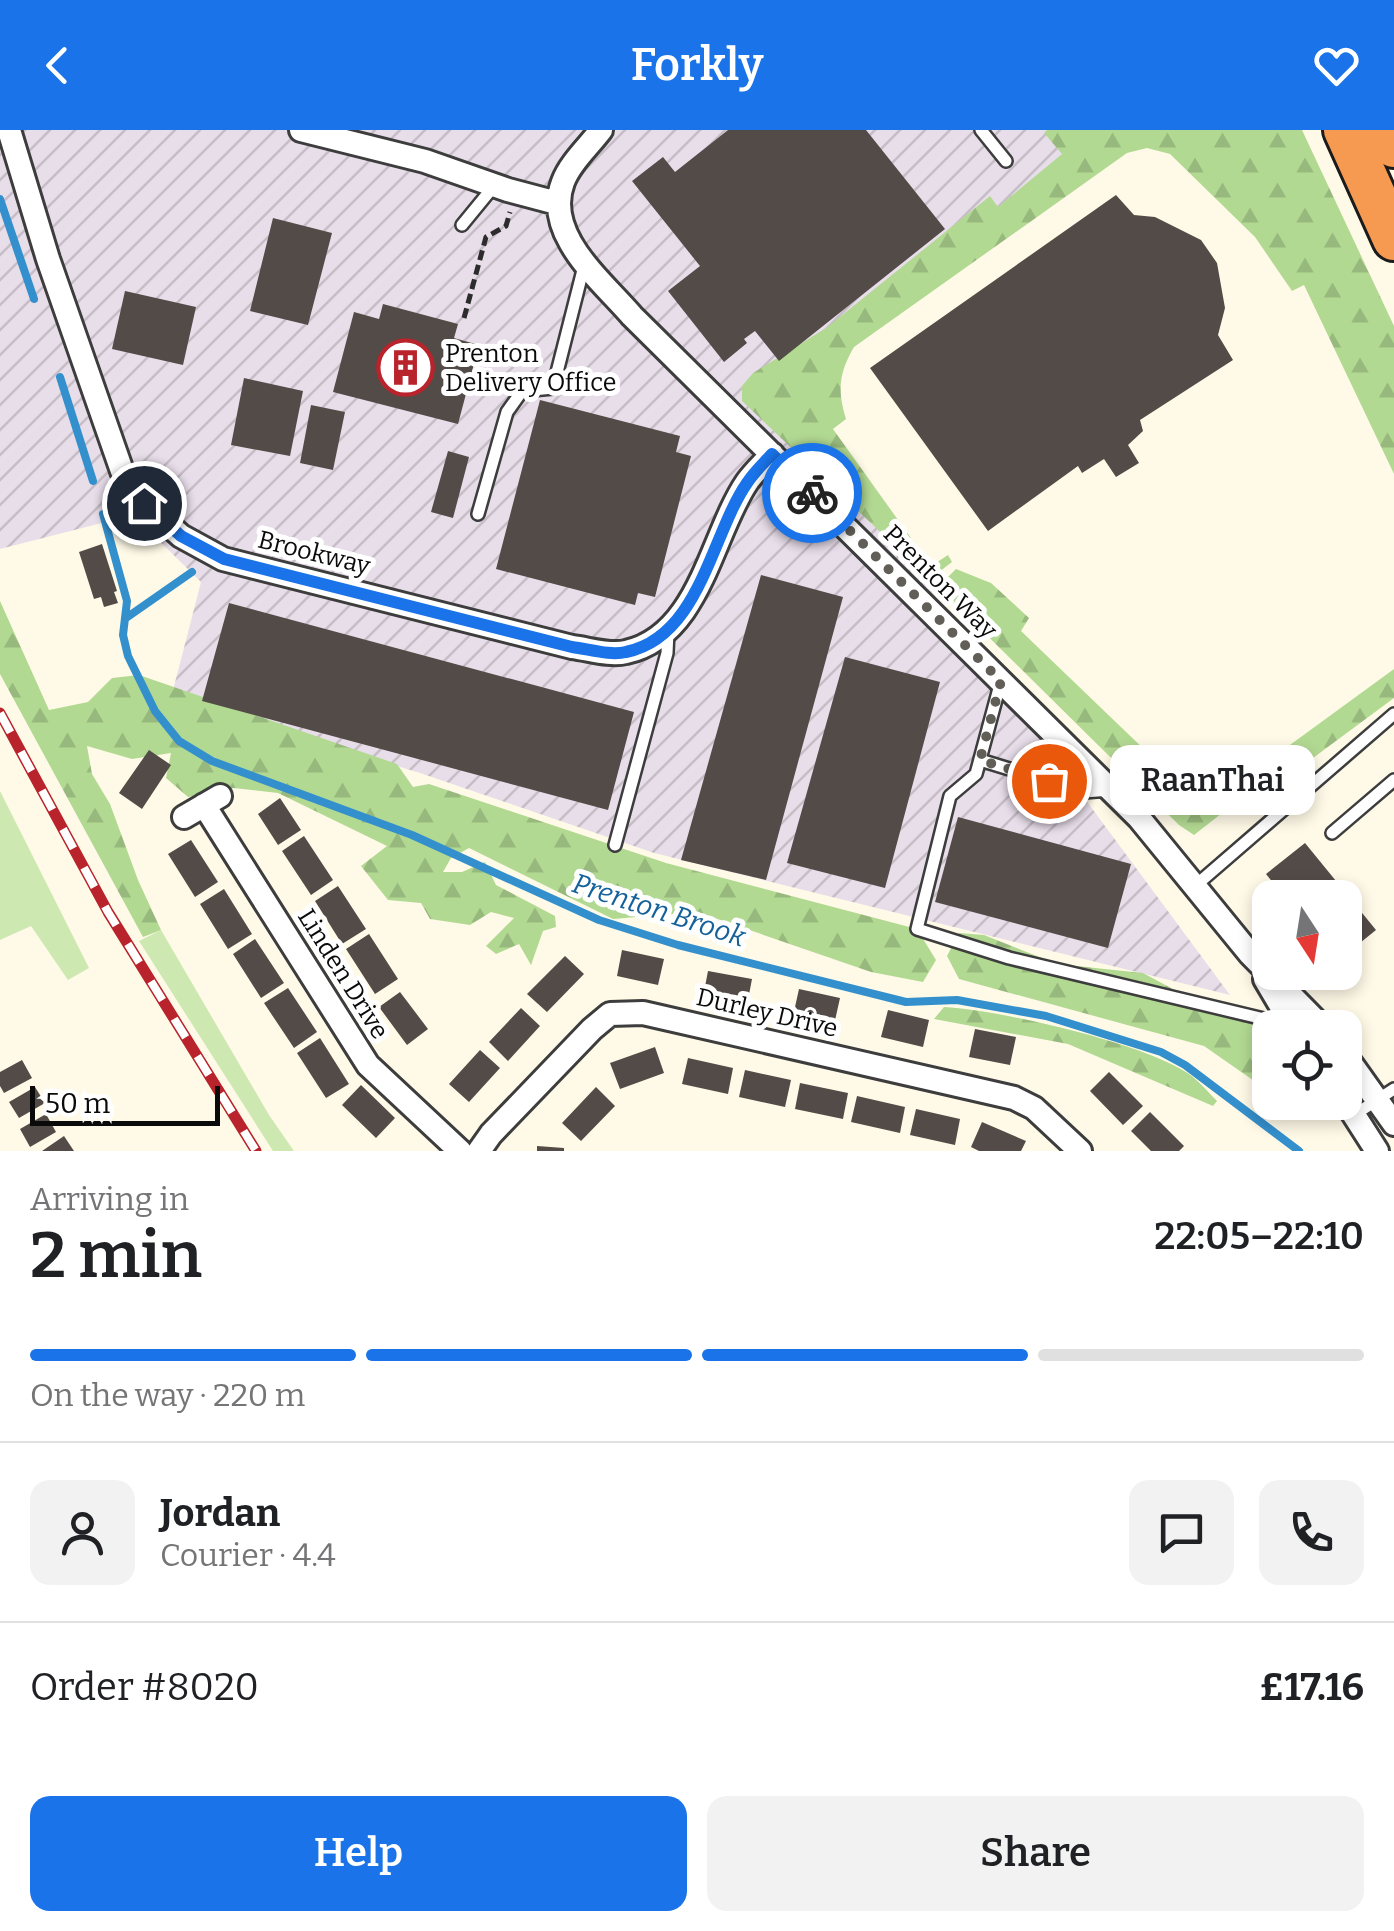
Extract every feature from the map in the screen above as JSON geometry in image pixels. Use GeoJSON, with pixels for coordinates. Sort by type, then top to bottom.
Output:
{"type":"FeatureCollection","features":[{"type":"Feature","properties":{"kind":"highway"},"geometry":{"type":"LineString","coordinates":[[1345,130],[1394,238]]}},
{"type":"Feature","properties":{"kind":"highway"},"geometry":{"type":"LineString","coordinates":[[1384,130],[1394,146]]}},
{"type":"Feature","properties":{"kind":"street","name":"Brookway"},"geometry":{"type":"LineString","coordinates":[[10,130],[48,259],[122,471],[144,503],[181,536],[224,559],[572,647],[621,654],[644,646],[668,629],[694,595],[746,484],[772,454]]}},
{"type":"Feature","properties":{"kind":"street"},"geometry":{"type":"LineString","coordinates":[[300,130],[424,161],[557,203],[564,177],[600,130]]}},
{"type":"Feature","properties":{"kind":"street","name":"Prenton Way"},"geometry":{"type":"LineString","coordinates":[[557,203],[562,224],[585,262],[632,316],[1139,818],[1250,954],[1305,1010]]}},
{"type":"Feature","properties":{"kind":"street","name":"Linden Drive"},"geometry":{"type":"LineString","coordinates":[[203,806],[368,1065],[460,1151]]}},
{"type":"Feature","properties":{"kind":"street","name":"Prenton Way"},"geometry":{"type":"LineString","coordinates":[[1250,954],[1284,1010]]}},
{"type":"Feature","properties":{"kind":"street","name":"Durley Drive"},"geometry":{"type":"LineString","coordinates":[[479,1151],[592,1028],[610,1014],[643,1013],[1014,1098],[1034,1108],[1080,1151]]}},
{"type":"Feature","properties":{"kind":"street"},"geometry":{"type":"LineString","coordinates":[[1362,1071],[1386,1094],[1394,1124]]}},
{"type":"Feature","properties":{"kind":"street"},"geometry":{"type":"LineString","coordinates":[[1358,1120],[1377,1151]]}},
{"type":"Feature","properties":{"kind":"lane"},"geometry":{"type":"LineString","coordinates":[[981,130],[1006,161]]}},
{"type":"Feature","properties":{"kind":"lane"},"geometry":{"type":"LineString","coordinates":[[462,224],[504,189]]}},
{"type":"Feature","properties":{"kind":"lane"},"geometry":{"type":"LineString","coordinates":[[478,514],[506,412],[522,391],[553,388],[585,262]]}},
{"type":"Feature","properties":{"kind":"lane"},"geometry":{"type":"LineString","coordinates":[[614,845],[667,653],[668,629]]}},
{"type":"Feature","properties":{"kind":"lane"},"geometry":{"type":"LineString","coordinates":[[1001,681],[976,774],[950,796],[917,928],[1009,958],[1252,1017]]}},
{"type":"Feature","properties":{"kind":"lane"},"geometry":{"type":"LineString","coordinates":[[1195,886],[1394,714]]}},
{"type":"Feature","properties":{"kind":"lane"},"geometry":{"type":"LineString","coordinates":[[980,760],[1084,792],[1110,790]]}},
{"type":"Feature","properties":{"kind":"lane"},"geometry":{"type":"LineString","coordinates":[[1332,834],[1394,780]]}},
{"type":"Feature","properties":{"kind":"lane"},"geometry":{"type":"LineString","coordinates":[[1362,1103],[1386,1094]]}},
{"type":"Feature","properties":{"kind":"path"},"geometry":{"type":"LineString","coordinates":[[464,318],[486,237],[506,226],[504,189]]}},
{"type":"Feature","properties":{"kind":"shaded area"},"geometry":{"type":"Polygon","coordinates":[[[0,130],[1140,130],[781,402],[821,442],[1230,995],[654,853],[420,773],[171,698],[201,582],[133,515],[0,549],[0,130]]]}},
{"type":"Feature","properties":{"kind":"green space"},"geometry":{"type":"Polygon","coordinates":[[[1302,130],[1394,326],[1394,474],[1304,285],[1292,291],[1255,237],[1170,154],[1147,148],[1127,153],[854,347],[849,356],[841,382],[846,419],[833,429],[931,566],[948,555],[952,562],[930,579],[742,401],[742,386],[753,373],[826,328],[990,196],[998,207],[1062,154],[1044,133],[1302,130]]]}},
{"type":"Feature","properties":{"kind":"green space"},"geometry":{"type":"Polygon","coordinates":[[[956,569],[991,583],[1029,618],[1021,631],[1199,802],[1212,788],[1228,790],[1394,669],[1394,698],[1313,758],[1290,760],[1194,835],[1179,825],[938,587],[956,569]]]}},
{"type":"Feature","properties":{"kind":"green space"},"geometry":{"type":"Polygon","coordinates":[[[0,601],[49,710],[88,702],[112,678],[139,675],[397,764],[413,787],[429,784],[666,863],[917,929],[936,960],[923,982],[871,972],[697,912],[613,919],[469,848],[451,858],[443,872],[462,872],[485,862],[496,885],[555,916],[556,927],[543,931],[531,965],[519,944],[496,954],[486,946],[514,918],[491,912],[470,925],[430,919],[421,903],[388,900],[361,866],[387,846],[278,793],[234,788],[188,797],[166,778],[171,753],[132,759],[87,746],[92,774],[110,804],[161,930],[143,937],[0,674],[0,601]]]}},
{"type":"Feature","properties":{"kind":"green space"},"geometry":{"type":"Polygon","coordinates":[[[0,791],[89,968],[68,980],[31,926],[0,940],[0,791]]]}},
{"type":"Feature","properties":{"kind":"green space"},"geometry":{"type":"Polygon","coordinates":[[[161,930],[294,1151],[273,1151],[139,941],[161,930]]]}},
{"type":"Feature","properties":{"kind":"green space"},"geometry":{"type":"Polygon","coordinates":[[[959,933],[984,935],[1057,964],[1143,973],[1184,995],[1252,1018],[1252,1079],[1204,1046],[959,979],[947,956],[959,933]]]}},
{"type":"Feature","properties":{"kind":"green space"},"geometry":{"type":"Polygon","coordinates":[[[944,1007],[1034,1021],[1140,1051],[1189,1074],[1217,1101],[1213,1106],[1068,1044],[934,1019],[944,1007]]]}},
{"type":"Feature","properties":{"kind":"building"},"geometry":{"type":"Polygon","coordinates":[[[728,130],[866,130],[945,229],[779,361],[755,331],[724,362],[668,291],[700,266],[632,181],[663,157],[675,172],[728,130]]]}},
{"type":"Feature","properties":{"kind":"building"},"geometry":{"type":"Polygon","coordinates":[[[1116,195],[1134,215],[1155,217],[1201,240],[1217,263],[1225,308],[1218,335],[1233,360],[1140,420],[1143,431],[1128,445],[1139,463],[1116,477],[1104,459],[1082,473],[1078,466],[988,531],[870,368],[1116,195]]]}},
{"type":"Feature","properties":{"kind":"building"},"geometry":{"type":"Polygon","coordinates":[[[273,218],[332,233],[308,325],[250,311],[273,218]]]}},
{"type":"Feature","properties":{"kind":"building"},"geometry":{"type":"Polygon","coordinates":[[[125,291],[196,307],[183,365],[112,349],[125,291]]]}},
{"type":"Feature","properties":{"kind":"building","name":"Prenton Delivery Office"},"geometry":{"type":"Polygon","coordinates":[[[383,304],[458,324],[454,338],[479,345],[458,424],[333,392],[354,312],[379,319],[383,304]]]}},
{"type":"Feature","properties":{"kind":"building"},"geometry":{"type":"Polygon","coordinates":[[[244,378],[303,391],[290,456],[231,445],[244,378]]]}},
{"type":"Feature","properties":{"kind":"building"},"geometry":{"type":"Polygon","coordinates":[[[540,400],[680,436],[676,452],[691,456],[655,597],[638,593],[635,605],[496,569],[540,400]]]}},
{"type":"Feature","properties":{"kind":"building"},"geometry":{"type":"Polygon","coordinates":[[[311,405],[345,412],[333,470],[300,463],[311,405]]]}},
{"type":"Feature","properties":{"kind":"building"},"geometry":{"type":"Polygon","coordinates":[[[448,451],[469,457],[453,518],[431,512],[448,451]]]}},
{"type":"Feature","properties":{"kind":"building"},"geometry":{"type":"Polygon","coordinates":[[[102,544],[118,603],[104,607],[101,597],[94,599],[79,552],[102,544]]]}},
{"type":"Feature","properties":{"kind":"building"},"geometry":{"type":"Polygon","coordinates":[[[761,575],[843,597],[766,880],[681,860],[761,575]]]}},
{"type":"Feature","properties":{"kind":"building"},"geometry":{"type":"Polygon","coordinates":[[[229,603],[634,712],[608,810],[202,701],[229,603]]]}},
{"type":"Feature","properties":{"kind":"building"},"geometry":{"type":"Polygon","coordinates":[[[845,657],[940,682],[885,888],[787,863],[845,657]]]}},
{"type":"Feature","properties":{"kind":"building"},"geometry":{"type":"Polygon","coordinates":[[[149,750],[171,765],[142,809],[119,793],[149,750]]]}},
{"type":"Feature","properties":{"kind":"building"},"geometry":{"type":"Polygon","coordinates":[[[280,798],[301,830],[278,845],[258,814],[280,798]]]}},
{"type":"Feature","properties":{"kind":"building"},"geometry":{"type":"Polygon","coordinates":[[[958,817],[1131,864],[1108,948],[935,902],[958,817]]]}},
{"type":"Feature","properties":{"kind":"building"},"geometry":{"type":"Polygon","coordinates":[[[304,836],[333,880],[311,895],[282,851],[304,836]]]}},
{"type":"Feature","properties":{"kind":"building"},"geometry":{"type":"Polygon","coordinates":[[[191,840],[218,882],[195,897],[168,854],[191,840]]]}},
{"type":"Feature","properties":{"kind":"building"},"geometry":{"type":"Polygon","coordinates":[[[1305,843],[1335,880],[1271,880],[1266,874],[1305,843]]]}},
{"type":"Feature","properties":{"kind":"building"},"geometry":{"type":"Polygon","coordinates":[[[338,886],[366,929],[342,944],[315,901],[338,886]]]}},
{"type":"Feature","properties":{"kind":"building"},"geometry":{"type":"Polygon","coordinates":[[[224,889],[252,934],[228,949],[200,904],[224,889]]]}},
{"type":"Feature","properties":{"kind":"building"},"geometry":{"type":"Polygon","coordinates":[[[1362,913],[1376,930],[1362,941],[1362,913]]]}},
{"type":"Feature","properties":{"kind":"building"},"geometry":{"type":"Polygon","coordinates":[[[369,934],[398,979],[375,994],[346,949],[369,934]]]}},
{"type":"Feature","properties":{"kind":"building"},"geometry":{"type":"Polygon","coordinates":[[[255,939],[284,983],[261,998],[233,954],[255,939]]]}},
{"type":"Feature","properties":{"kind":"building"},"geometry":{"type":"Polygon","coordinates":[[[622,950],[664,959],[658,985],[617,976],[622,950]]]}},
{"type":"Feature","properties":{"kind":"building"},"geometry":{"type":"Polygon","coordinates":[[[565,956],[584,974],[547,1012],[527,994],[565,956]]]}},
{"type":"Feature","properties":{"kind":"building"},"geometry":{"type":"Polygon","coordinates":[[[708,971],[752,979],[747,1005],[703,997],[708,971]]]}},
{"type":"Feature","properties":{"kind":"building"},"geometry":{"type":"Polygon","coordinates":[[[288,988],[317,1032],[294,1048],[264,1003],[288,988]]]}},
{"type":"Feature","properties":{"kind":"building"},"geometry":{"type":"Polygon","coordinates":[[[799,989],[840,998],[834,1025],[793,1016],[799,989]]]}},
{"type":"Feature","properties":{"kind":"building"},"geometry":{"type":"Polygon","coordinates":[[[400,992],[428,1029],[407,1045],[379,1007],[400,992]]]}},
{"type":"Feature","properties":{"kind":"building"},"geometry":{"type":"Polygon","coordinates":[[[521,1008],[540,1026],[508,1061],[489,1042],[521,1008]]]}},
{"type":"Feature","properties":{"kind":"building"},"geometry":{"type":"Polygon","coordinates":[[[888,1010],[929,1020],[923,1047],[881,1037],[888,1010]]]}},
{"type":"Feature","properties":{"kind":"building"},"geometry":{"type":"Polygon","coordinates":[[[975,1029],[1016,1037],[1010,1065],[969,1057],[975,1029]]]}},
{"type":"Feature","properties":{"kind":"building"},"geometry":{"type":"Polygon","coordinates":[[[320,1038],[349,1084],[326,1098],[297,1053],[320,1038]]]}},
{"type":"Feature","properties":{"kind":"building"},"geometry":{"type":"Polygon","coordinates":[[[655,1047],[664,1073],[620,1089],[610,1063],[655,1047]]]}},
{"type":"Feature","properties":{"kind":"building"},"geometry":{"type":"Polygon","coordinates":[[[480,1050],[500,1068],[469,1102],[449,1084],[480,1050]]]}},
{"type":"Feature","properties":{"kind":"building"},"geometry":{"type":"Polygon","coordinates":[[[688,1058],[733,1068],[728,1094],[682,1084],[688,1058]]]}},
{"type":"Feature","properties":{"kind":"building"},"geometry":{"type":"Polygon","coordinates":[[[22,1060],[32,1078],[4,1093],[0,1072],[22,1060]]]}},
{"type":"Feature","properties":{"kind":"building"},"geometry":{"type":"Polygon","coordinates":[[[745,1070],[791,1080],[785,1107],[739,1097],[745,1070]]]}},
{"type":"Feature","properties":{"kind":"building"},"geometry":{"type":"Polygon","coordinates":[[[1109,1072],[1143,1106],[1123,1125],[1090,1091],[1109,1072]]]}},
{"type":"Feature","properties":{"kind":"building"},"geometry":{"type":"Polygon","coordinates":[[[800,1083],[848,1093],[843,1119],[795,1109],[800,1083]]]}},
{"type":"Feature","properties":{"kind":"building"},"geometry":{"type":"Polygon","coordinates":[[[361,1085],[395,1118],[376,1138],[342,1105],[361,1085]]]}},
{"type":"Feature","properties":{"kind":"building"},"geometry":{"type":"Polygon","coordinates":[[[35,1087],[45,1103],[19,1118],[9,1102],[35,1087]]]}},
{"type":"Feature","properties":{"kind":"building"},"geometry":{"type":"Polygon","coordinates":[[[596,1087],[615,1106],[581,1141],[562,1123],[596,1087]]]}},
{"type":"Feature","properties":{"kind":"building"},"geometry":{"type":"Polygon","coordinates":[[[857,1096],[905,1107],[900,1133],[851,1122],[857,1096]]]}},
{"type":"Feature","properties":{"kind":"building"},"geometry":{"type":"Polygon","coordinates":[[[916,1109],[960,1119],[955,1145],[910,1135],[916,1109]]]}},
{"type":"Feature","properties":{"kind":"building"},"geometry":{"type":"Polygon","coordinates":[[[1150,1112],[1184,1146],[1179,1151],[1151,1151],[1131,1131],[1150,1112]]]}},
{"type":"Feature","properties":{"kind":"building"},"geometry":{"type":"Polygon","coordinates":[[[46,1114],[56,1132],[30,1147],[20,1129],[46,1114]]]}},
{"type":"Feature","properties":{"kind":"building"},"geometry":{"type":"Polygon","coordinates":[[[982,1122],[1026,1141],[1021,1151],[979,1151],[971,1147],[982,1122]]]}},
{"type":"Feature","properties":{"kind":"building"},"geometry":{"type":"Polygon","coordinates":[[[64,1136],[74,1151],[42,1151],[64,1136]]]}},
{"type":"Feature","properties":{"kind":"building"},"geometry":{"type":"Polygon","coordinates":[[[537,1146],[564,1148],[564,1151],[537,1151],[537,1146]]]}},
{"type":"Feature","properties":{"kind":"waterway","name":"Prenton Brook"},"geometry":{"type":"LineString","coordinates":[[0,199],[34,299]]}},
{"type":"Feature","properties":{"kind":"waterway","name":"Prenton Brook"},"geometry":{"type":"LineString","coordinates":[[60,377],[93,481]]}},
{"type":"Feature","properties":{"kind":"waterway","name":"Prenton Brook"},"geometry":{"type":"LineString","coordinates":[[103,514],[127,601],[123,635],[128,656],[155,711],[179,741],[212,761],[412,835],[599,920],[678,945],[906,1002],[957,1000],[1046,1016],[1161,1052],[1185,1065],[1299,1151]]}},
{"type":"Feature","properties":{"kind":"waterway"},"geometry":{"type":"LineString","coordinates":[[126,618],[192,572]]}},
{"type":"Feature","properties":{"kind":"railway"},"geometry":{"type":"LineString","coordinates":[[0,713],[108,912],[256,1151]]}},
{"type":"Feature","properties":{"kind":"way so far"},"geometry":{"type":"LineString","coordinates":[[812,493],[1001,681],[980,760],[1049,781]]}},
{"type":"Feature","properties":{"kind":"place","name":"Prenton Delivery Office"},"geometry":{"type":"Point","coordinates":[406,368]}},
{"type":"Feature","properties":{"kind":"place","name":"RaanThai"},"geometry":{"type":"Point","coordinates":[1049,781]}},
{"type":"Feature","properties":{"kind":"route"},"geometry":{"type":"LineString","coordinates":[[144,503],[181,536],[224,559],[572,647],[621,654],[644,646],[668,629],[694,595],[746,484],[772,454],[812,493]]}}]}
